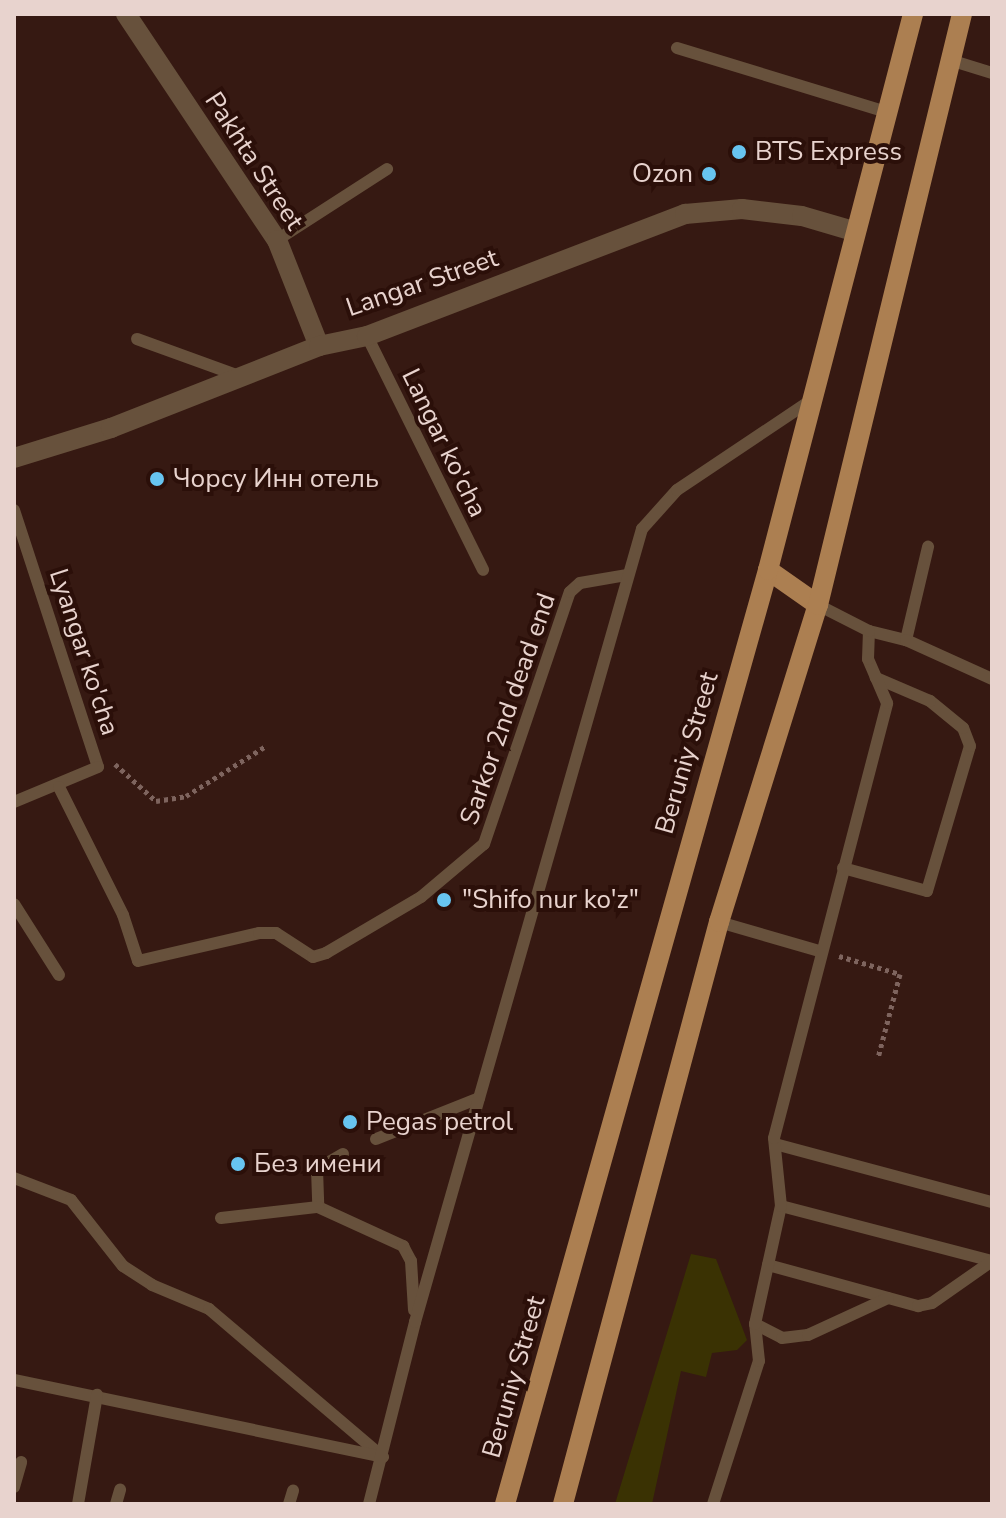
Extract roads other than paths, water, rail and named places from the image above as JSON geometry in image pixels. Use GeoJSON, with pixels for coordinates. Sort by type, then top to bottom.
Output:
{"type":"FeatureCollection","features":[{"type":"Feature","properties":{"kind":"main road","name":"Beruniy Street"},"geometry":{"type":"LineString","coordinates":[[505,1504],[768,570],[853,231],[913,14]]}},
{"type":"Feature","properties":{"kind":"main road"},"geometry":{"type":"LineString","coordinates":[[563,1504],[719,922],[818,605],[962,14]]}},
{"type":"Feature","properties":{"kind":"main road"},"geometry":{"type":"LineString","coordinates":[[768,570],[818,605]]}},
{"type":"Feature","properties":{"kind":"street","name":"Pakhta Street"},"geometry":{"type":"LineString","coordinates":[[126,14],[277,240],[319,346]]}},
{"type":"Feature","properties":{"kind":"street","name":"Langar Street"},"geometry":{"type":"LineString","coordinates":[[14,458],[111,428],[319,346],[367,336],[685,214],[757,211],[802,216],[853,231]]}},
{"type":"Feature","properties":{"kind":"lane"},"geometry":{"type":"LineString","coordinates":[[677,48],[886,112]]}},
{"type":"Feature","properties":{"kind":"lane"},"geometry":{"type":"LineString","coordinates":[[950,60],[992,73]]}},
{"type":"Feature","properties":{"kind":"lane"},"geometry":{"type":"LineString","coordinates":[[277,240],[387,169]]}},
{"type":"Feature","properties":{"kind":"lane","name":"Langar ko'cha"},"geometry":{"type":"LineString","coordinates":[[367,336],[483,570]]}},
{"type":"Feature","properties":{"kind":"lane"},"geometry":{"type":"LineString","coordinates":[[137,339],[239,376]]}},
{"type":"Feature","properties":{"kind":"lane"},"geometry":{"type":"LineString","coordinates":[[369,1504],[415,1322],[642,529],[677,490],[813,399]]}},
{"type":"Feature","properties":{"kind":"lane","name":"Lyangar ko'cha"},"geometry":{"type":"LineString","coordinates":[[14,510],[98,767],[59,787],[14,802]]}},
{"type":"Feature","properties":{"kind":"lane"},"geometry":{"type":"LineString","coordinates":[[906,640],[928,547]]}},
{"type":"Feature","properties":{"kind":"lane","name":"Sarkor 2nd dead end"},"geometry":{"type":"LineString","coordinates":[[59,787],[123,915],[138,961],[259,933],[276,933],[313,957],[326,953],[421,897],[484,844],[570,592],[580,583],[627,575]]}},
{"type":"Feature","properties":{"kind":"lane"},"geometry":{"type":"LineString","coordinates":[[818,605],[869,631],[906,640],[992,679]]}},
{"type":"Feature","properties":{"kind":"lane"},"geometry":{"type":"LineString","coordinates":[[713,1504],[759,1361],[755,1324],[781,1206],[775,1144],[887,703],[868,659],[869,631]]}},
{"type":"Feature","properties":{"kind":"lane"},"geometry":{"type":"LineString","coordinates":[[843,868],[927,891],[970,746],[963,728],[930,701],[876,678]]}},
{"type":"Feature","properties":{"kind":"lane"},"geometry":{"type":"LineString","coordinates":[[14,904],[59,975]]}},
{"type":"Feature","properties":{"kind":"lane"},"geometry":{"type":"LineString","coordinates":[[719,922],[822,952]]}},
{"type":"Feature","properties":{"kind":"lane"},"geometry":{"type":"LineString","coordinates":[[376,1139],[479,1098]]}},
{"type":"Feature","properties":{"kind":"lane"},"geometry":{"type":"LineString","coordinates":[[775,1144],[992,1202]]}},
{"type":"Feature","properties":{"kind":"lane"},"geometry":{"type":"LineString","coordinates":[[318,1207],[317,1169],[343,1154]]}},
{"type":"Feature","properties":{"kind":"lane"},"geometry":{"type":"LineString","coordinates":[[14,1178],[71,1200],[123,1266],[152,1285],[209,1309],[383,1457]]}},
{"type":"Feature","properties":{"kind":"lane"},"geometry":{"type":"LineString","coordinates":[[781,1206],[992,1261]]}},
{"type":"Feature","properties":{"kind":"lane"},"geometry":{"type":"LineString","coordinates":[[221,1218],[318,1207],[403,1246],[411,1261],[415,1322]]}},
{"type":"Feature","properties":{"kind":"lane"},"geometry":{"type":"LineString","coordinates":[[768,1265],[918,1306],[932,1303],[992,1261]]}},
{"type":"Feature","properties":{"kind":"lane"},"geometry":{"type":"LineString","coordinates":[[755,1324],[782,1338],[808,1335],[888,1298]]}},
{"type":"Feature","properties":{"kind":"lane"},"geometry":{"type":"LineString","coordinates":[[14,1380],[383,1457]]}},
{"type":"Feature","properties":{"kind":"lane"},"geometry":{"type":"LineString","coordinates":[[78,1504],[97,1395]]}},
{"type":"Feature","properties":{"kind":"lane"},"geometry":{"type":"LineString","coordinates":[[14,1487],[21,1462]]}},
{"type":"Feature","properties":{"kind":"lane"},"geometry":{"type":"LineString","coordinates":[[116,1504],[120,1490]]}},
{"type":"Feature","properties":{"kind":"place","name":"BTS Express"},"geometry":{"type":"Point","coordinates":[739,152]}},
{"type":"Feature","properties":{"kind":"place","name":"Ozon"},"geometry":{"type":"Point","coordinates":[709,174]}},
{"type":"Feature","properties":{"kind":"place","name":"Чорсу Инн отель"},"geometry":{"type":"Point","coordinates":[157,479]}},
{"type":"Feature","properties":{"kind":"place","name":"\"Shifo nur ko'z\""},"geometry":{"type":"Point","coordinates":[444,900]}},
{"type":"Feature","properties":{"kind":"place","name":"Pegas petrol"},"geometry":{"type":"Point","coordinates":[350,1122]}},
{"type":"Feature","properties":{"kind":"place","name":"Без имени"},"geometry":{"type":"Point","coordinates":[238,1164]}}]}
